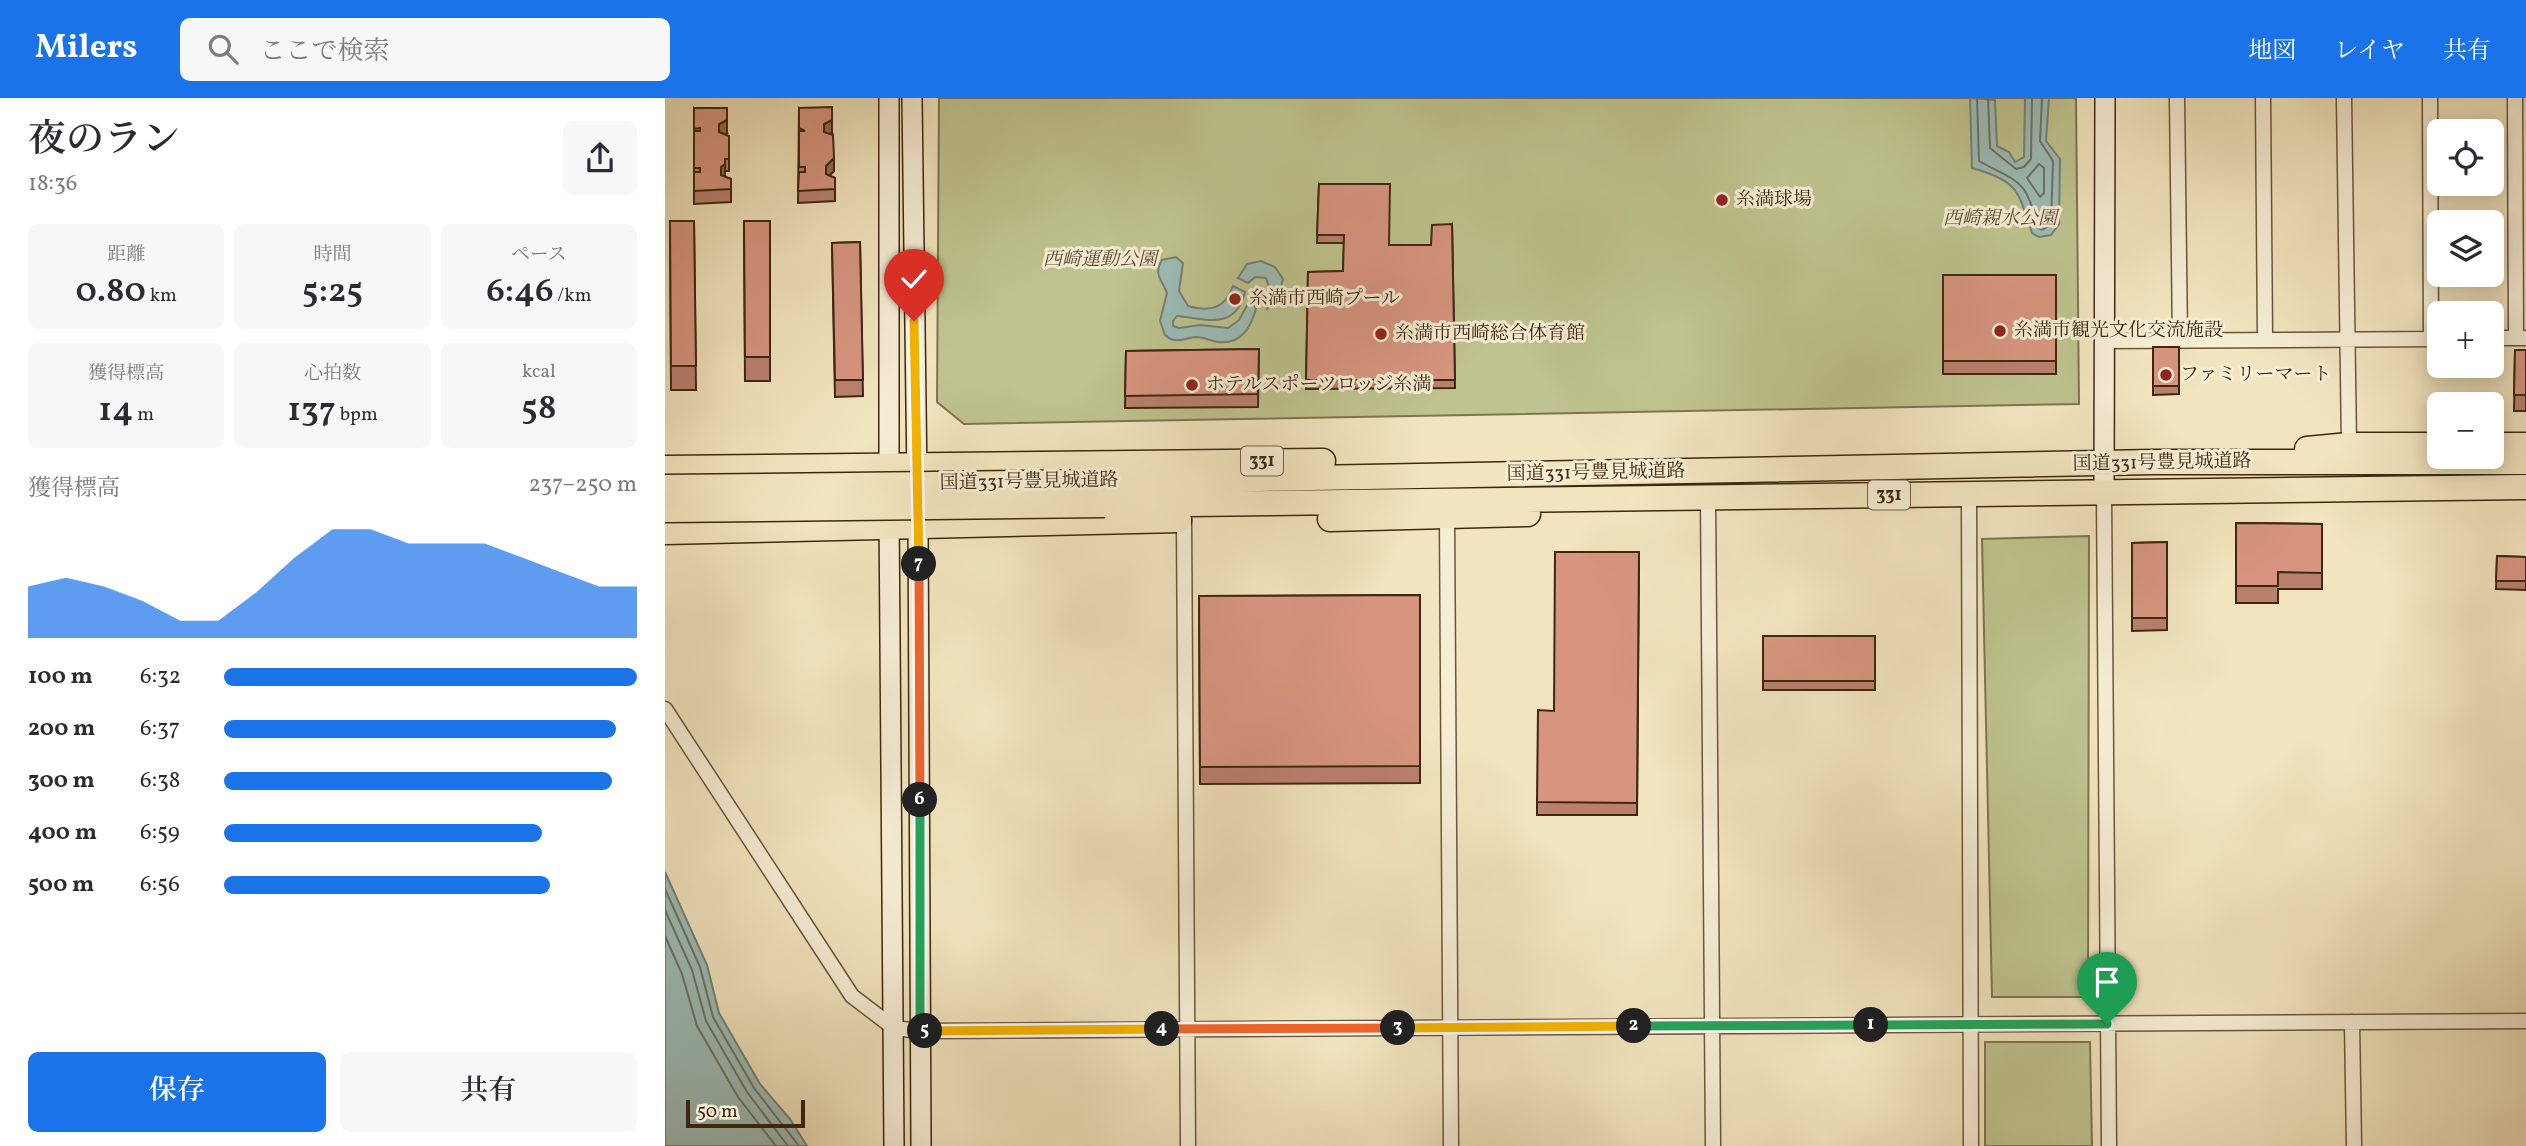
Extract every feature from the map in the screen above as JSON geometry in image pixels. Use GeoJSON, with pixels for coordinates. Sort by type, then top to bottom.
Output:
{"type":"FeatureCollection","features":[{"type":"Feature","properties":{"kind":"highway"},"geometry":{"type":"LineString","coordinates":[[2504,445],[2526,445]]}},
{"type":"Feature","properties":{"kind":"highway","name":"331"},"geometry":{"type":"LineString","coordinates":[[2342,454],[2427,446]]}},
{"type":"Feature","properties":{"kind":"highway","name":"国道331号豊見城道路"},"geometry":{"type":"LineString","coordinates":[[665,510],[1605,472],[2245,461],[2297,450],[2342,454]]}},
{"type":"Feature","properties":{"kind":"highway","name":"331"},"geometry":{"type":"LineString","coordinates":[[2342,454],[2526,462]]}},
{"type":"Feature","properties":{"kind":"highway","name":"331"},"geometry":{"type":"LineString","coordinates":[[665,468],[1562,459],[1605,472]]}},
{"type":"Feature","properties":{"kind":"highway","name":"国道331号豊見城道路"},"geometry":{"type":"LineString","coordinates":[[665,487],[1586,498],[2526,487]]}},
{"type":"Feature","properties":{"kind":"highway","name":"331"},"geometry":{"type":"LineString","coordinates":[[2327,488],[2342,494],[2447,502],[2526,503]]}},
{"type":"Feature","properties":{"kind":"highway","name":"331"},"geometry":{"type":"LineString","coordinates":[[665,532],[1525,515],[1586,498]]}},
{"type":"Feature","properties":{"kind":"street"},"geometry":{"type":"LineString","coordinates":[[889,98],[894,1146]]}},
{"type":"Feature","properties":{"kind":"street"},"geometry":{"type":"LineString","coordinates":[[912,98],[919,527],[921,1146]]}},
{"type":"Feature","properties":{"kind":"street"},"geometry":{"type":"LineString","coordinates":[[2105,98],[2104,494],[2109,1146]]}},
{"type":"Feature","properties":{"kind":"street"},"geometry":{"type":"LineString","coordinates":[[2177,98],[2180,340]]}},
{"type":"Feature","properties":{"kind":"street"},"geometry":{"type":"LineString","coordinates":[[2263,98],[2265,339]]}},
{"type":"Feature","properties":{"kind":"street"},"geometry":{"type":"LineString","coordinates":[[2342,454],[2347,339],[2344,98]]}},
{"type":"Feature","properties":{"kind":"street"},"geometry":{"type":"LineString","coordinates":[[2430,98],[2434,301]]}},
{"type":"Feature","properties":{"kind":"street"},"geometry":{"type":"LineString","coordinates":[[2515,98],[2521,338]]}},
{"type":"Feature","properties":{"kind":"street"},"geometry":{"type":"LineString","coordinates":[[2105,341],[2427,339]]}},
{"type":"Feature","properties":{"kind":"street"},"geometry":{"type":"LineString","coordinates":[[1969,495],[1971,1146]]}},
{"type":"Feature","properties":{"kind":"street"},"geometry":{"type":"LineString","coordinates":[[1709,496],[1713,1146]]}},
{"type":"Feature","properties":{"kind":"street"},"geometry":{"type":"LineString","coordinates":[[1447,517],[1451,1146]]}},
{"type":"Feature","properties":{"kind":"street"},"geometry":{"type":"LineString","coordinates":[[1184,520],[1188,1146]]}},
{"type":"Feature","properties":{"kind":"street"},"geometry":{"type":"LineString","coordinates":[[665,709],[852,996],[894,1028],[920,1031],[2526,1021]]}},
{"type":"Feature","properties":{"kind":"street"},"geometry":{"type":"LineString","coordinates":[[2352,1022],[2354,1146]]}},
{"type":"Feature","properties":{"kind":"green space","name":"西崎運動公園"},"geometry":{"type":"Polygon","coordinates":[[[939,98],[2076,98],[2079,404],[964,424],[937,402],[939,98]]]}},
{"type":"Feature","properties":{"kind":"green space"},"geometry":{"type":"Polygon","coordinates":[[[2089,536],[2088,997],[1992,997],[1982,539],[2089,536]]]}},
{"type":"Feature","properties":{"kind":"green space"},"geometry":{"type":"Polygon","coordinates":[[[1985,1042],[2090,1042],[2092,1146],[1985,1146],[1985,1042]]]}},
{"type":"Feature","properties":{"kind":"water"},"geometry":{"type":"Polygon","coordinates":[[[1970,98],[1995,100],[1997,146],[2009,152],[2015,162],[2024,157],[2025,98],[2049,98],[2046,141],[2060,159],[2059,224],[2051,235],[2039,237],[2032,233],[2019,197],[2008,183],[1972,168],[1970,98]]]}},
{"type":"Feature","properties":{"kind":"water","name":"糸満市西崎プール"},"geometry":{"type":"Polygon","coordinates":[[[1176,257],[1183,263],[1179,291],[1188,306],[1203,309],[1216,307],[1226,300],[1233,286],[1245,292],[1240,305],[1226,318],[1208,320],[1177,316],[1173,326],[1228,328],[1239,320],[1251,298],[1256,309],[1248,328],[1239,338],[1218,342],[1196,337],[1176,340],[1165,335],[1160,321],[1167,293],[1158,269],[1162,260],[1176,257]]]}},
{"type":"Feature","properties":{"kind":"water"},"geometry":{"type":"Polygon","coordinates":[[[1261,261],[1275,267],[1283,279],[1278,300],[1267,309],[1261,294],[1269,287],[1266,278],[1255,277],[1248,283],[1238,278],[1247,264],[1261,261]]]}},
{"type":"Feature","properties":{"kind":"water"},"geometry":{"type":"Polygon","coordinates":[[[665,872],[707,965],[719,1013],[760,1084],[790,1119],[807,1146],[665,1146],[665,872]]]}},
{"type":"Feature","properties":{"kind":"building"},"geometry":{"type":"Polygon","coordinates":[[[832,107],[832,120],[824,124],[824,132],[833,135],[834,158],[826,166],[826,174],[835,178],[835,189],[798,191],[799,172],[805,172],[805,167],[799,167],[799,131],[805,131],[799,128],[799,108],[832,107]]]}},
{"type":"Feature","properties":{"kind":"building"},"geometry":{"type":"Polygon","coordinates":[[[694,108],[727,108],[727,120],[719,124],[719,132],[729,136],[729,159],[725,159],[725,164],[721,167],[721,175],[731,179],[731,189],[694,191],[694,172],[700,172],[700,168],[694,168],[694,131],[700,131],[700,128],[694,129],[694,108]]]}},
{"type":"Feature","properties":{"kind":"building","name":"糸満市西崎総合体育館"},"geometry":{"type":"Polygon","coordinates":[[[1319,184],[1390,184],[1389,245],[1431,245],[1432,225],[1452,224],[1455,380],[1306,380],[1308,272],[1343,271],[1344,235],[1317,235],[1319,184]]]}},
{"type":"Feature","properties":{"kind":"building"},"geometry":{"type":"Polygon","coordinates":[[[670,221],[694,221],[696,366],[671,366],[670,221]]]}},
{"type":"Feature","properties":{"kind":"building"},"geometry":{"type":"Polygon","coordinates":[[[744,221],[770,221],[770,357],[745,357],[744,221]]]}},
{"type":"Feature","properties":{"kind":"building"},"geometry":{"type":"Polygon","coordinates":[[[860,242],[863,380],[835,380],[832,243],[860,242]]]}},
{"type":"Feature","properties":{"kind":"building","name":"糸満市観光文化交流施設"},"geometry":{"type":"Polygon","coordinates":[[[1943,275],[2056,275],[2056,361],[1943,361],[1943,275]]]}},
{"type":"Feature","properties":{"kind":"building","name":"ファミリーマート"},"geometry":{"type":"Polygon","coordinates":[[[2153,347],[2179,347],[2179,386],[2153,386],[2153,347]]]}},
{"type":"Feature","properties":{"kind":"building","name":"ホテルスポーツロッジ糸満"},"geometry":{"type":"Polygon","coordinates":[[[1259,349],[1258,394],[1125,396],[1126,351],[1259,349]]]}},
{"type":"Feature","properties":{"kind":"building"},"geometry":{"type":"Polygon","coordinates":[[[2515,350],[2526,350],[2526,395],[2514,395],[2515,350]]]}},
{"type":"Feature","properties":{"kind":"building"},"geometry":{"type":"Polygon","coordinates":[[[2236,523],[2322,524],[2322,573],[2278,572],[2278,586],[2236,586],[2236,523]]]}},
{"type":"Feature","properties":{"kind":"building"},"geometry":{"type":"Polygon","coordinates":[[[2167,542],[2167,618],[2132,618],[2132,543],[2167,542]]]}},
{"type":"Feature","properties":{"kind":"building"},"geometry":{"type":"Polygon","coordinates":[[[1555,552],[1639,552],[1637,803],[1537,802],[1538,710],[1554,711],[1555,552]]]}},
{"type":"Feature","properties":{"kind":"building"},"geometry":{"type":"Polygon","coordinates":[[[2497,556],[2526,557],[2526,581],[2496,581],[2497,556]]]}},
{"type":"Feature","properties":{"kind":"building"},"geometry":{"type":"Polygon","coordinates":[[[1420,595],[1420,766],[1200,767],[1199,596],[1420,595]]]}},
{"type":"Feature","properties":{"kind":"building"},"geometry":{"type":"Polygon","coordinates":[[[1763,636],[1875,636],[1875,681],[1763,681],[1763,636]]]}},
{"type":"Feature","properties":{"kind":"place","name":"糸満球場"},"geometry":{"type":"Point","coordinates":[1722,200]}},
{"type":"Feature","properties":{"kind":"place","name":"糸満市西崎プール"},"geometry":{"type":"Point","coordinates":[1235,299]}},
{"type":"Feature","properties":{"kind":"place","name":"糸満市観光文化交流施設"},"geometry":{"type":"Point","coordinates":[2000,331]}},
{"type":"Feature","properties":{"kind":"place","name":"糸満市西崎総合体育館"},"geometry":{"type":"Point","coordinates":[1381,334]}},
{"type":"Feature","properties":{"kind":"place","name":"ファミリーマート"},"geometry":{"type":"Point","coordinates":[2166,375]}},
{"type":"Feature","properties":{"kind":"place","name":"ホテルスポーツロッジ糸満"},"geometry":{"type":"Point","coordinates":[1192,385]}},
{"type":"Feature","properties":{"kind":"route"},"geometry":{"type":"LineString","coordinates":[[914,321],[919,527],[920,1031],[2107,1024]]}},
{"type":"Feature","properties":{"kind":"park label","name":"西崎親水公園"},"geometry":{"type":"Point","coordinates":[2000,219]}}]}
